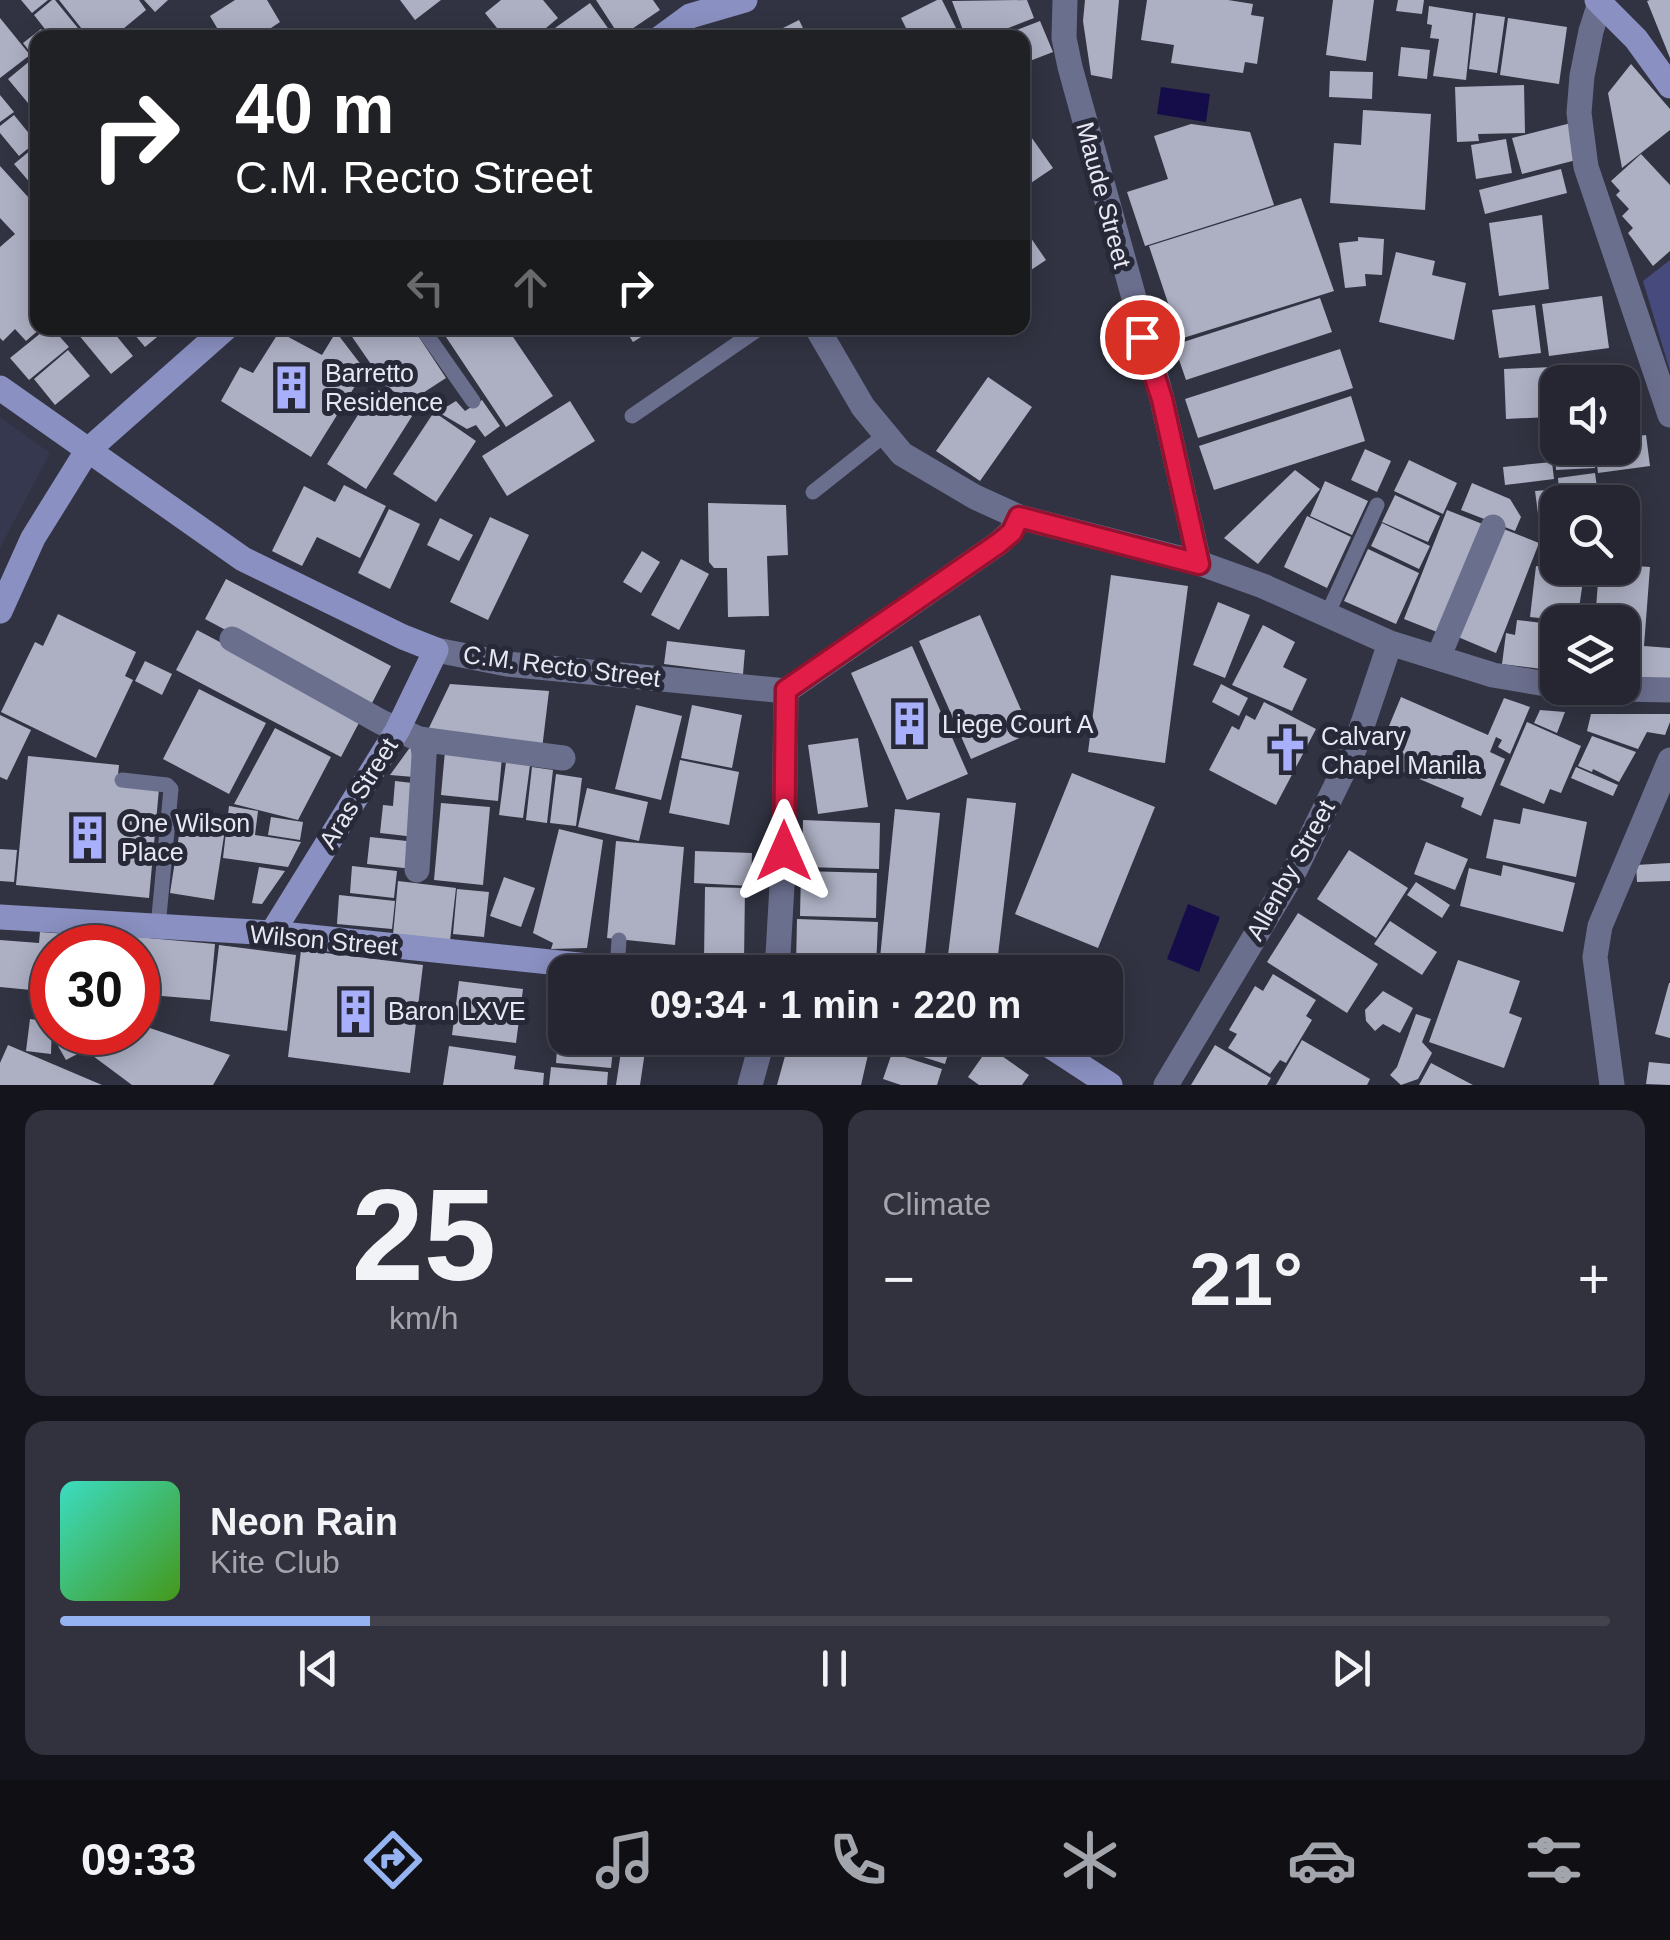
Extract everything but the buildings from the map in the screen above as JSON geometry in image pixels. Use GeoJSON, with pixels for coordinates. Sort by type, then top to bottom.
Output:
{"type":"FeatureCollection","features":[{"type":"Feature","properties":{"kind":"main road"},"geometry":{"type":"LineString","coordinates":[[670,30],[690,13],[745,0]]}},
{"type":"Feature","properties":{"kind":"main road"},"geometry":{"type":"LineString","coordinates":[[1599,0],[1636,38],[1670,86]]}},
{"type":"Feature","properties":{"kind":"main road"},"geometry":{"type":"LineString","coordinates":[[0,610],[34,538],[88,452],[218,335]]}},
{"type":"Feature","properties":{"kind":"main road","name":"C.M. Recto Street"},"geometry":{"type":"LineString","coordinates":[[0,388],[243,558],[436,650]]}},
{"type":"Feature","properties":{"kind":"main road","name":"Aras Street"},"geometry":{"type":"LineString","coordinates":[[272,934],[397,730],[436,650]]}},
{"type":"Feature","properties":{"kind":"main road","name":"Wilson Street"},"geometry":{"type":"LineString","coordinates":[[0,917],[126,925]]}},
{"type":"Feature","properties":{"kind":"main road","name":"Wilson Street"},"geometry":{"type":"LineString","coordinates":[[160,927],[210,937],[272,934],[315,945],[411,956],[548,965]]}},
{"type":"Feature","properties":{"kind":"main road"},"geometry":{"type":"LineString","coordinates":[[1064,1055],[1110,1085]]}},
{"type":"Feature","properties":{"kind":"street","name":"Maude Street"},"geometry":{"type":"LineString","coordinates":[[1065,0],[1064,38],[1070,66],[1162,399],[1199,564]]}},
{"type":"Feature","properties":{"kind":"street"},"geometry":{"type":"LineString","coordinates":[[1599,0],[1580,95],[1586,167],[1670,415]]}},
{"type":"Feature","properties":{"kind":"street"},"geometry":{"type":"LineString","coordinates":[[821,335],[862,407],[902,454],[975,498],[1019,517],[1199,564],[1263,586],[1390,643],[1493,676],[1540,683]]}},
{"type":"Feature","properties":{"kind":"street"},"geometry":{"type":"LineString","coordinates":[[778,955],[786,690],[999,543],[1012,532],[1019,517]]}},
{"type":"Feature","properties":{"kind":"street"},"geometry":{"type":"LineString","coordinates":[[1438,658],[1492,527]]}},
{"type":"Feature","properties":{"kind":"street"},"geometry":{"type":"LineString","coordinates":[[232,639],[397,730],[425,740],[563,758]]}},
{"type":"Feature","properties":{"kind":"street","name":"Allenby Street"},"geometry":{"type":"LineString","coordinates":[[1166,1085],[1296,868],[1355,747],[1390,643]]}},
{"type":"Feature","properties":{"kind":"street","name":"C.M. Recto Street"},"geometry":{"type":"LineString","coordinates":[[436,650],[506,664],[786,690]]}},
{"type":"Feature","properties":{"kind":"street"},"geometry":{"type":"LineString","coordinates":[[1640,689],[1670,690]]}},
{"type":"Feature","properties":{"kind":"street"},"geometry":{"type":"LineString","coordinates":[[417,870],[425,740]]}},
{"type":"Feature","properties":{"kind":"street"},"geometry":{"type":"LineString","coordinates":[[1612,1085],[1595,957],[1600,926],[1670,760]]}},
{"type":"Feature","properties":{"kind":"street"},"geometry":{"type":"LineString","coordinates":[[750,1085],[758,1055]]}},
{"type":"Feature","properties":{"kind":"lane"},"geometry":{"type":"LineString","coordinates":[[427,335],[473,402]]}},
{"type":"Feature","properties":{"kind":"lane"},"geometry":{"type":"LineString","coordinates":[[632,416],[750,335]]}},
{"type":"Feature","properties":{"kind":"lane"},"geometry":{"type":"LineString","coordinates":[[813,492],[886,434]]}},
{"type":"Feature","properties":{"kind":"lane"},"geometry":{"type":"LineString","coordinates":[[1327,615],[1377,505]]}},
{"type":"Feature","properties":{"kind":"lane"},"geometry":{"type":"LineString","coordinates":[[122,780],[166,785],[170,789],[158,925]]}},
{"type":"Feature","properties":{"kind":"lane"},"geometry":{"type":"LineString","coordinates":[[618,955],[619,940]]}},
{"type":"Feature","properties":{"kind":"shaded area"},"geometry":{"type":"Polygon","coordinates":[[[1161,87],[1210,94],[1206,122],[1157,114],[1161,87]]]}},
{"type":"Feature","properties":{"kind":"shaded area"},"geometry":{"type":"Polygon","coordinates":[[[1670,260],[1670,371],[1643,281],[1670,260]]]}},
{"type":"Feature","properties":{"kind":"shaded area"},"geometry":{"type":"Polygon","coordinates":[[[0,417],[50,453],[0,548],[0,417]]]}},
{"type":"Feature","properties":{"kind":"shaded area"},"geometry":{"type":"Polygon","coordinates":[[[1188,904],[1220,917],[1199,972],[1167,959],[1188,904]]]}},
{"type":"Feature","properties":{"kind":"place","name":"Barretto Residence"},"geometry":{"type":"Point","coordinates":[292,387]}},
{"type":"Feature","properties":{"kind":"place","name":"Liege Court A"},"geometry":{"type":"Point","coordinates":[909,724]}},
{"type":"Feature","properties":{"kind":"place","name":"Calvary Chapel Manila"},"geometry":{"type":"Point","coordinates":[1288,750]}},
{"type":"Feature","properties":{"kind":"place","name":"One Wilson Place"},"geometry":{"type":"Point","coordinates":[88,837]}},
{"type":"Feature","properties":{"kind":"place","name":"Baron LXVE"},"geometry":{"type":"Point","coordinates":[355,1011]}},
{"type":"Feature","properties":{"kind":"route"},"geometry":{"type":"LineString","coordinates":[[784,851],[786,690],[999,543],[1012,532],[1019,517],[1199,564],[1162,399],[1142,337]]}}]}
